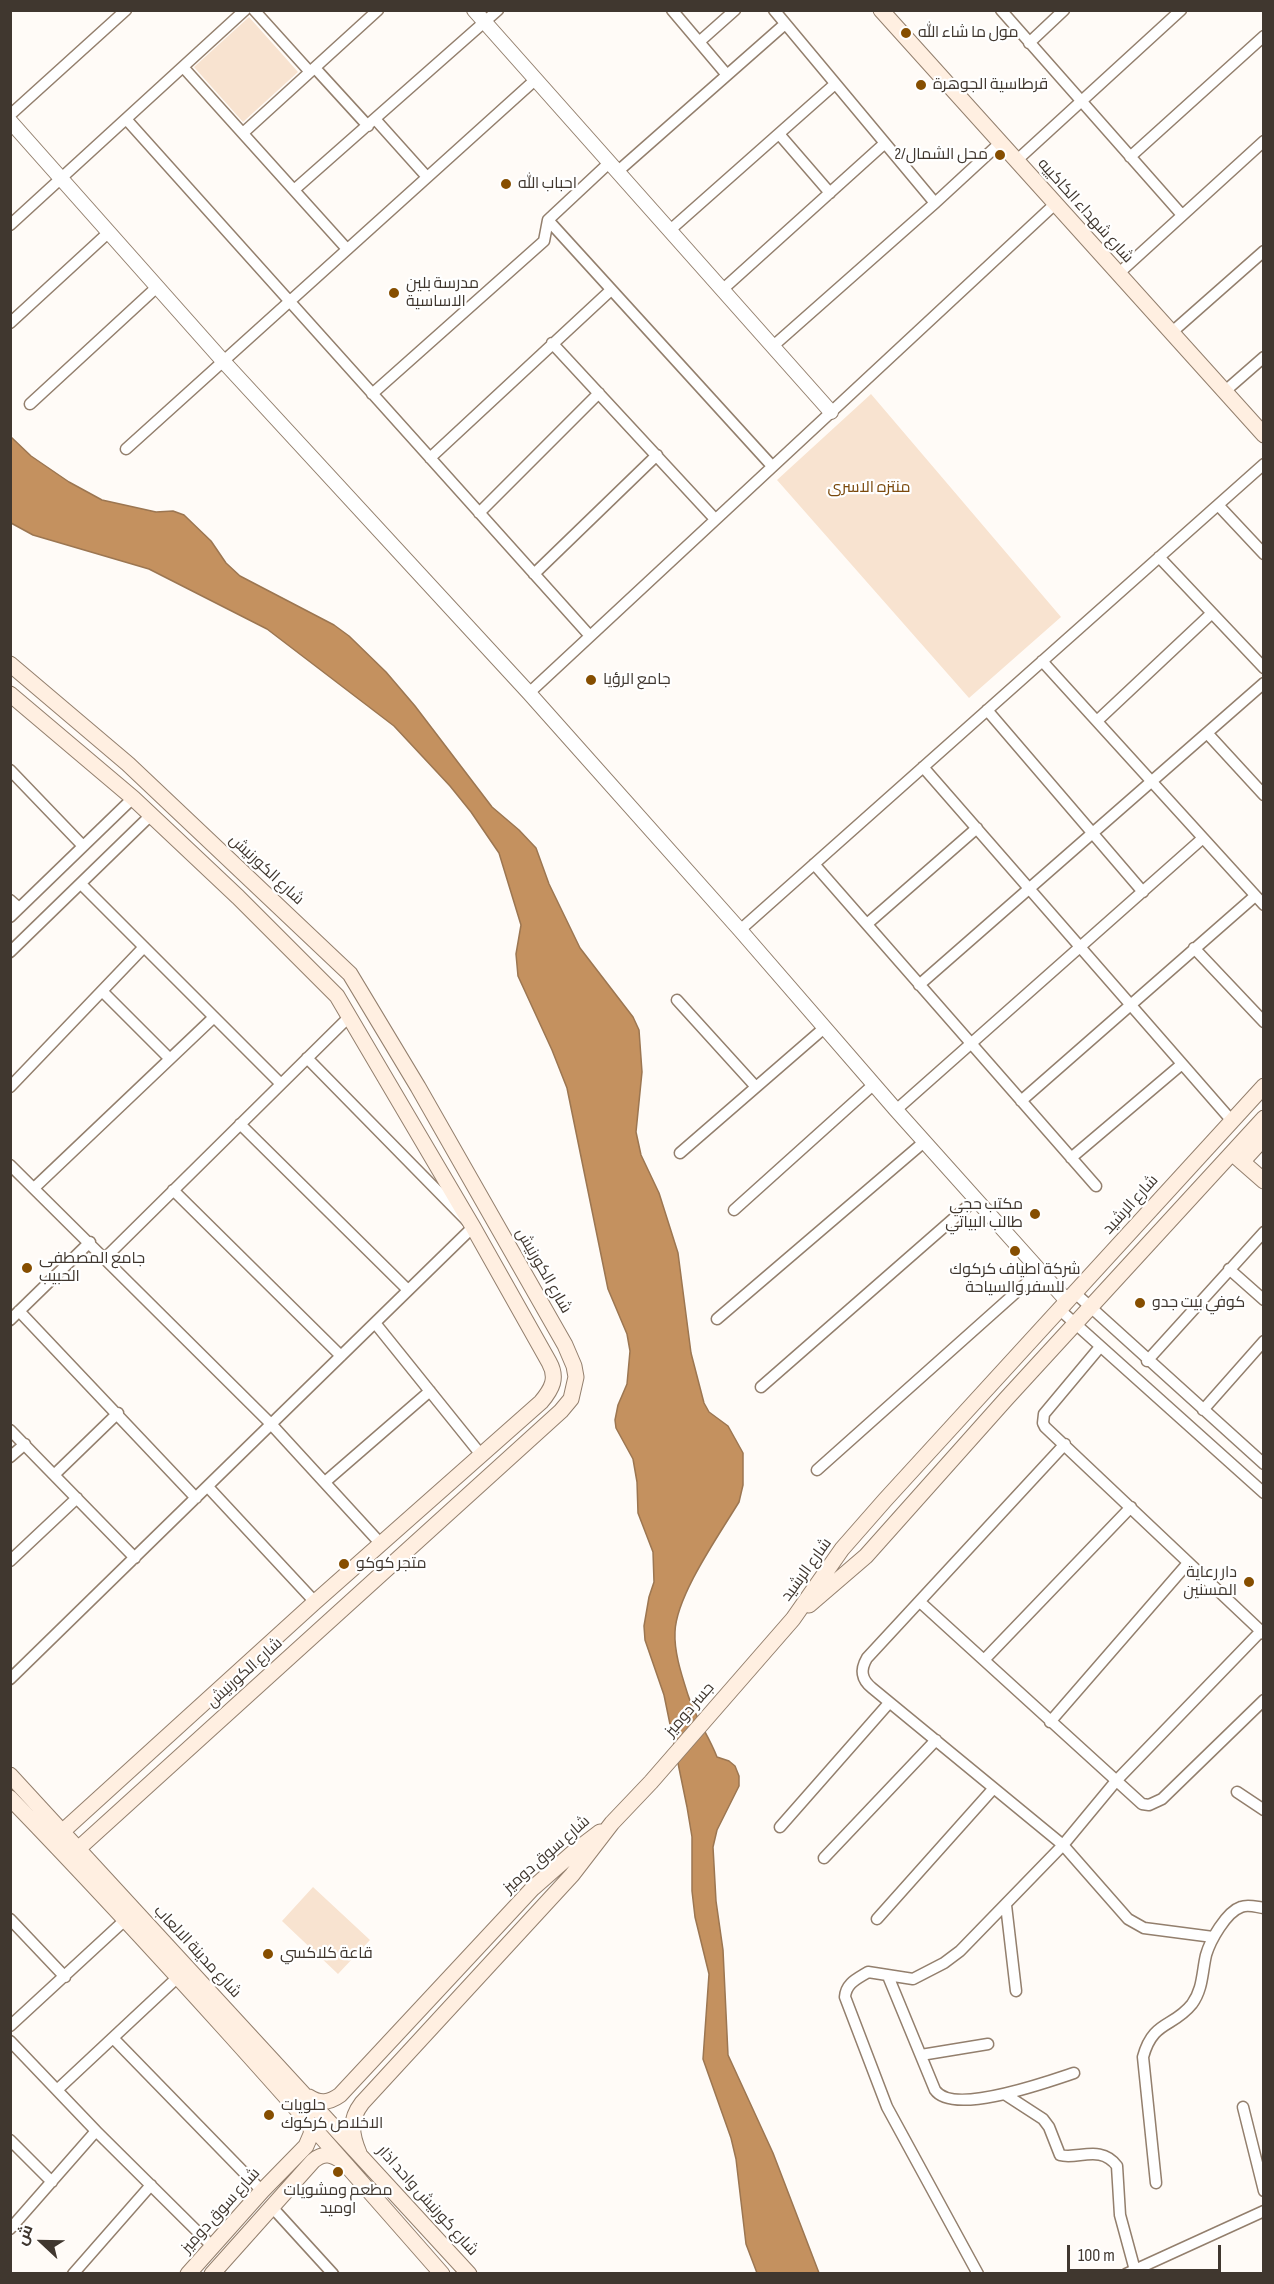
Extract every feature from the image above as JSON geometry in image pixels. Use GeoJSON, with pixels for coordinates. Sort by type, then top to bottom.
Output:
{"type":"FeatureCollection","features":[{"type":"Feature","properties":{"kind":"main road","name":"شارع شهداء الكاكييه"},"geometry":{"type":"LineString","coordinates":[[881,10],[1263,435]]}},
{"type":"Feature","properties":{"kind":"main road","name":"شارع الكورنيش"},"geometry":{"type":"LineString","coordinates":[[10,664],[128,764],[350,974],[542,1304],[570,1356],[576,1377],[571,1399],[561,1411],[72,1853]]}},
{"type":"Feature","properties":{"kind":"main road"},"geometry":{"type":"LineString","coordinates":[[11,695],[27,678]]}},
{"type":"Feature","properties":{"kind":"main road","name":"شارع الكورنيش"},"geometry":{"type":"LineString","coordinates":[[11,695],[133,798],[337,996],[473,1227],[554,1374],[552,1386],[541,1402],[315,1602],[57,1836]]}},
{"type":"Feature","properties":{"kind":"main road"},"geometry":{"type":"LineString","coordinates":[[284,943],[299,926]]}},
{"type":"Feature","properties":{"kind":"main road","name":"شارع الرشيد"},"geometry":{"type":"LineString","coordinates":[[793,1619],[842,1550],[1263,1086]]}},
{"type":"Feature","properties":{"kind":"main road","name":"شارع الرشيد"},"geometry":{"type":"LineString","coordinates":[[793,1619],[866,1556],[1075,1324],[1261,1130]]}},
{"type":"Feature","properties":{"kind":"main road"},"geometry":{"type":"LineString","coordinates":[[1237,1157],[1263,1181]]}},
{"type":"Feature","properties":{"kind":"main road","name":"جسر دوميز"},"geometry":{"type":"LineString","coordinates":[[612,1823],[651,1782],[793,1619]]}},
{"type":"Feature","properties":{"kind":"main road"},"geometry":{"type":"LineString","coordinates":[[258,1654],[272,1673]]}},
{"type":"Feature","properties":{"kind":"main road","name":"شارع مدينة الالعاب"},"geometry":{"type":"LineString","coordinates":[[10,1775],[72,1853],[359,2153]]}},
{"type":"Feature","properties":{"kind":"main road","name":"شارع مدينة الالعاب"},"geometry":{"type":"LineString","coordinates":[[10,1798],[57,1836]]}},
{"type":"Feature","properties":{"kind":"main road","name":"شارع سوق دوميز"},"geometry":{"type":"LineString","coordinates":[[304,2094],[314,2101],[323,2103],[340,2095],[533,1888],[575,1851],[612,1823]]}},
{"type":"Feature","properties":{"kind":"main road","name":"شارع سوق دوميز"},"geometry":{"type":"LineString","coordinates":[[359,2153],[352,2128],[354,2115],[358,2109],[572,1875],[612,1823]]}},
{"type":"Feature","properties":{"kind":"main road","name":"شارع مدينة الالعاب"},"geometry":{"type":"LineString","coordinates":[[72,1853],[125,1920],[179,1976],[348,2166]]}},
{"type":"Feature","properties":{"kind":"main road","name":"شارع سوق دوميز"},"geometry":{"type":"LineString","coordinates":[[212,2274],[272,2206],[302,2161],[311,2137],[311,2127],[304,2114]]}},
{"type":"Feature","properties":{"kind":"main road","name":"شارع كورنيش واحد اذار"},"geometry":{"type":"LineString","coordinates":[[359,2153],[469,2274]]}},
{"type":"Feature","properties":{"kind":"main road","name":"شارع سوق دوميز"},"geometry":{"type":"LineString","coordinates":[[188,2274],[262,2191],[302,2161],[327,2155],[336,2157],[348,2166]]}},
{"type":"Feature","properties":{"kind":"main road"},"geometry":{"type":"LineString","coordinates":[[348,2166],[442,2274]]}},
{"type":"Feature","properties":{"kind":"street"},"geometry":{"type":"LineString","coordinates":[[10,115],[126,10]]}},
{"type":"Feature","properties":{"kind":"street"},"geometry":{"type":"LineString","coordinates":[[10,225],[245,10]]}},
{"type":"Feature","properties":{"kind":"street"},"geometry":{"type":"LineString","coordinates":[[254,10],[313,70],[427,177]]}},
{"type":"Feature","properties":{"kind":"street"},"geometry":{"type":"LineString","coordinates":[[361,10],[369,19]]}},
{"type":"Feature","properties":{"kind":"street"},"geometry":{"type":"LineString","coordinates":[[243,133],[378,10]]}},
{"type":"Feature","properties":{"kind":"street"},"geometry":{"type":"LineString","coordinates":[[474,10],[831,412]]}},
{"type":"Feature","properties":{"kind":"street"},"geometry":{"type":"LineString","coordinates":[[294,190],[498,10]]}},
{"type":"Feature","properties":{"kind":"street"},"geometry":{"type":"LineString","coordinates":[[672,10],[727,75]]}},
{"type":"Feature","properties":{"kind":"street"},"geometry":{"type":"LineString","coordinates":[[699,42],[735,10]]}},
{"type":"Feature","properties":{"kind":"street"},"geometry":{"type":"LineString","coordinates":[[1001,10],[1182,215]]}},
{"type":"Feature","properties":{"kind":"street"},"geometry":{"type":"LineString","coordinates":[[1029,43],[1064,10]]}},
{"type":"Feature","properties":{"kind":"street"},"geometry":{"type":"LineString","coordinates":[[1017,161],[1181,10]]}},
{"type":"Feature","properties":{"kind":"street"},"geometry":{"type":"LineString","coordinates":[[776,11],[935,203]]}},
{"type":"Feature","properties":{"kind":"street"},"geometry":{"type":"LineString","coordinates":[[372,394],[544,241],[548,220],[727,75],[785,24]]}},
{"type":"Feature","properties":{"kind":"street"},"geometry":{"type":"LineString","coordinates":[[1130,157],[1263,36]]}},
{"type":"Feature","properties":{"kind":"street"},"geometry":{"type":"LineString","coordinates":[[183,67],[347,249]]}},
{"type":"Feature","properties":{"kind":"street"},"geometry":{"type":"LineString","coordinates":[[126,449],[535,80]]}},
{"type":"Feature","properties":{"kind":"street"},"geometry":{"type":"LineString","coordinates":[[669,231],[835,84]]}},
{"type":"Feature","properties":{"kind":"street"},"geometry":{"type":"LineString","coordinates":[[126,119],[590,636]]}},
{"type":"Feature","properties":{"kind":"street"},"geometry":{"type":"LineString","coordinates":[[10,121],[223,361],[529,693],[740,930],[823,1029],[1067,1301],[1075,1324],[1263,1493]]}},
{"type":"Feature","properties":{"kind":"street"},"geometry":{"type":"LineString","coordinates":[[779,134],[830,193]]}},
{"type":"Feature","properties":{"kind":"street"},"geometry":{"type":"LineString","coordinates":[[1118,274],[1263,141]]}},
{"type":"Feature","properties":{"kind":"street"},"geometry":{"type":"LineString","coordinates":[[722,290],[885,143]]}},
{"type":"Feature","properties":{"kind":"street"},"geometry":{"type":"LineString","coordinates":[[772,347],[1000,143]]}},
{"type":"Feature","properties":{"kind":"street"},"geometry":{"type":"LineString","coordinates":[[529,693],[1055,204]]}},
{"type":"Feature","properties":{"kind":"street"},"geometry":{"type":"LineString","coordinates":[[548,220],[772,466]]}},
{"type":"Feature","properties":{"kind":"street"},"geometry":{"type":"LineString","coordinates":[[10,323],[108,233]]}},
{"type":"Feature","properties":{"kind":"street"},"geometry":{"type":"LineString","coordinates":[[1171,333],[1263,251]]}},
{"type":"Feature","properties":{"kind":"street"},"geometry":{"type":"LineString","coordinates":[[30,404],[157,287]]}},
{"type":"Feature","properties":{"kind":"street"},"geometry":{"type":"LineString","coordinates":[[430,458],[611,290]]}},
{"type":"Feature","properties":{"kind":"street"},"geometry":{"type":"LineString","coordinates":[[552,343],[715,519]]}},
{"type":"Feature","properties":{"kind":"street"},"geometry":{"type":"LineString","coordinates":[[1224,392],[1263,357]]}},
{"type":"Feature","properties":{"kind":"street"},"geometry":{"type":"LineString","coordinates":[[479,513],[599,393]]}},
{"type":"Feature","properties":{"kind":"street"},"geometry":{"type":"LineString","coordinates":[[534,574],[657,455]]}},
{"type":"Feature","properties":{"kind":"street"},"geometry":{"type":"LineString","coordinates":[[740,930],[1263,464]]}},
{"type":"Feature","properties":{"kind":"street"},"geometry":{"type":"LineString","coordinates":[[1218,505],[1263,554]]}},
{"type":"Feature","properties":{"kind":"street"},"geometry":{"type":"LineString","coordinates":[[1159,557],[1263,668]]}},
{"type":"Feature","properties":{"kind":"street"},"geometry":{"type":"LineString","coordinates":[[1097,722],[1212,613]]}},
{"type":"Feature","properties":{"kind":"street"},"geometry":{"type":"LineString","coordinates":[[1042,661],[1263,905]]}},
{"type":"Feature","properties":{"kind":"street"},"geometry":{"type":"LineString","coordinates":[[919,985],[1263,683]]}},
{"type":"Feature","properties":{"kind":"street"},"geometry":{"type":"LineString","coordinates":[[987,710],[1143,892]]}},
{"type":"Feature","properties":{"kind":"street"},"geometry":{"type":"LineString","coordinates":[[1207,733],[1262,789]]}},
{"type":"Feature","properties":{"kind":"street"},"geometry":{"type":"LineString","coordinates":[[923,767],[1232,1121]]}},
{"type":"Feature","properties":{"kind":"street"},"geometry":{"type":"LineString","coordinates":[[10,770],[83,846]]}},
{"type":"Feature","properties":{"kind":"street"},"geometry":{"type":"LineString","coordinates":[[10,917],[133,798]]}},
{"type":"Feature","properties":{"kind":"street"},"geometry":{"type":"LineString","coordinates":[[10,952],[151,815]]}},
{"type":"Feature","properties":{"kind":"street"},"geometry":{"type":"LineString","coordinates":[[867,924],[977,828]]}},
{"type":"Feature","properties":{"kind":"street"},"geometry":{"type":"LineString","coordinates":[[896,1110],[1203,838]]}},
{"type":"Feature","properties":{"kind":"street"},"geometry":{"type":"LineString","coordinates":[[814,864],[1096,1186]]}},
{"type":"Feature","properties":{"kind":"street"},"geometry":{"type":"LineString","coordinates":[[81,884],[281,1084]]}},
{"type":"Feature","properties":{"kind":"street"},"geometry":{"type":"LineString","coordinates":[[1021,1101],[1255,896]]}},
{"type":"Feature","properties":{"kind":"street"},"geometry":{"type":"LineString","coordinates":[[10,900],[19,908]]}},
{"type":"Feature","properties":{"kind":"street"},"geometry":{"type":"LineString","coordinates":[[10,1087],[144,947]]}},
{"type":"Feature","properties":{"kind":"street"},"geometry":{"type":"LineString","coordinates":[[1194,948],[1263,1022]]}},
{"type":"Feature","properties":{"kind":"street"},"geometry":{"type":"LineString","coordinates":[[102,991],[170,1059]]}},
{"type":"Feature","properties":{"kind":"street"},"geometry":{"type":"LineString","coordinates":[[677,1000],[756,1087]]}},
{"type":"Feature","properties":{"kind":"street"},"geometry":{"type":"LineString","coordinates":[[105,1258],[350,1016]]}},
{"type":"Feature","properties":{"kind":"street"},"geometry":{"type":"LineString","coordinates":[[34,1188],[214,1017]]}},
{"type":"Feature","properties":{"kind":"street"},"geometry":{"type":"LineString","coordinates":[[680,1154],[823,1029]]}},
{"type":"Feature","properties":{"kind":"street"},"geometry":{"type":"LineString","coordinates":[[10,1679],[473,1227],[307,1058]]}},
{"type":"Feature","properties":{"kind":"street"},"geometry":{"type":"LineString","coordinates":[[1071,1158],[1182,1064]]}},
{"type":"Feature","properties":{"kind":"street"},"geometry":{"type":"LineString","coordinates":[[734,1210],[873,1085]]}},
{"type":"Feature","properties":{"kind":"street"},"geometry":{"type":"LineString","coordinates":[[240,1124],[408,1290]]}},
{"type":"Feature","properties":{"kind":"street"},"geometry":{"type":"LineString","coordinates":[[717,1319],[924,1142]]}},
{"type":"Feature","properties":{"kind":"street"},"geometry":{"type":"LineString","coordinates":[[10,1165],[272,1424],[381,1544]]}},
{"type":"Feature","properties":{"kind":"street"},"geometry":{"type":"LineString","coordinates":[[173,1190],[342,1356]]}},
{"type":"Feature","properties":{"kind":"street"},"geometry":{"type":"LineString","coordinates":[[761,1387],[976,1199]]}},
{"type":"Feature","properties":{"kind":"street"},"geometry":{"type":"LineString","coordinates":[[1147,1361],[1263,1232]]}},
{"type":"Feature","properties":{"kind":"street"},"geometry":{"type":"LineString","coordinates":[[10,1320],[90,1242]]}},
{"type":"Feature","properties":{"kind":"street"},"geometry":{"type":"LineString","coordinates":[[1229,1269],[1263,1300]]}},
{"type":"Feature","properties":{"kind":"street"},"geometry":{"type":"LineString","coordinates":[[817,1470],[1040,1270]]}},
{"type":"Feature","properties":{"kind":"street"},"geometry":{"type":"LineString","coordinates":[[1067,1301],[1090,1308],[1263,1462]]}},
{"type":"Feature","properties":{"kind":"street"},"geometry":{"type":"LineString","coordinates":[[19,1311],[196,1498]]}},
{"type":"Feature","properties":{"kind":"street"},"geometry":{"type":"LineString","coordinates":[[375,1323],[482,1456]]}},
{"type":"Feature","properties":{"kind":"street"},"geometry":{"type":"LineString","coordinates":[[1203,1410],[1263,1341]]}},
{"type":"Feature","properties":{"kind":"street"},"geometry":{"type":"LineString","coordinates":[[978,2274],[887,2108],[845,1997],[849,1985],[868,1972],[913,1979],[944,1963],[960,1951],[1063,1845],[1116,1781],[1262,1632],[1043,1423],[1044,1414],[1100,1347]]}},
{"type":"Feature","properties":{"kind":"street"},"geometry":{"type":"LineString","coordinates":[[1143,1385],[1157,1369]]}},
{"type":"Feature","properties":{"kind":"street"},"geometry":{"type":"LineString","coordinates":[[325,1482],[430,1391]]}},
{"type":"Feature","properties":{"kind":"street"},"geometry":{"type":"LineString","coordinates":[[54,1474],[118,1413]]}},
{"type":"Feature","properties":{"kind":"street"},"geometry":{"type":"LineString","coordinates":[[10,1430],[135,1557]]}},
{"type":"Feature","properties":{"kind":"street"},"geometry":{"type":"LineString","coordinates":[[10,1457],[25,1444]]}},
{"type":"Feature","properties":{"kind":"street"},"geometry":{"type":"LineString","coordinates":[[1065,1444],[863,1665],[862,1674],[865,1682],[889,1703],[1063,1845],[1128,1919],[1144,1928],[1213,1937]]}},
{"type":"Feature","properties":{"kind":"street"},"geometry":{"type":"LineString","coordinates":[[208,1487],[315,1602]]}},
{"type":"Feature","properties":{"kind":"street"},"geometry":{"type":"LineString","coordinates":[[10,1561],[77,1498]]}},
{"type":"Feature","properties":{"kind":"street"},"geometry":{"type":"LineString","coordinates":[[984,1660],[1131,1508]]}},
{"type":"Feature","properties":{"kind":"street"},"geometry":{"type":"LineString","coordinates":[[1050,1722],[1188,1563]]}},
{"type":"Feature","properties":{"kind":"street"},"geometry":{"type":"LineString","coordinates":[[920,1602],[1142,1804],[1156,1803],[1263,1700]]}},
{"type":"Feature","properties":{"kind":"street"},"geometry":{"type":"LineString","coordinates":[[10,1660],[20,1670]]}},
{"type":"Feature","properties":{"kind":"street"},"geometry":{"type":"LineString","coordinates":[[780,1827],[889,1703]]}},
{"type":"Feature","properties":{"kind":"street"},"geometry":{"type":"LineString","coordinates":[[824,1858],[936,1740]]}},
{"type":"Feature","properties":{"kind":"street"},"geometry":{"type":"LineString","coordinates":[[877,1919],[993,1789]]}},
{"type":"Feature","properties":{"kind":"street"},"geometry":{"type":"LineString","coordinates":[[1237,1792],[1263,1810]]}},
{"type":"Feature","properties":{"kind":"street"},"geometry":{"type":"LineString","coordinates":[[1006,1905],[1016,1990]]}},
{"type":"Feature","properties":{"kind":"street"},"geometry":{"type":"LineString","coordinates":[[1156,2182],[1143,2057],[1146,2043],[1155,2031],[1180,2015],[1196,1997],[1200,1990],[1206,1956],[1213,1937],[1232,1912],[1249,1905],[1263,1908]]}},
{"type":"Feature","properties":{"kind":"street"},"geometry":{"type":"LineString","coordinates":[[10,1919],[65,1977]]}},
{"type":"Feature","properties":{"kind":"street"},"geometry":{"type":"LineString","coordinates":[[10,2026],[125,1920]]}},
{"type":"Feature","properties":{"kind":"street"},"geometry":{"type":"LineString","coordinates":[[57,2090],[179,1976]]}},
{"type":"Feature","properties":{"kind":"street"},"geometry":{"type":"LineString","coordinates":[[888,1976],[935,2090],[942,2097],[953,2099],[1006,2095],[1074,2073]]}},
{"type":"Feature","properties":{"kind":"street"},"geometry":{"type":"LineString","coordinates":[[113,2038],[262,2191]]}},
{"type":"Feature","properties":{"kind":"street"},"geometry":{"type":"LineString","coordinates":[[10,2041],[96,2131],[212,2246]]}},
{"type":"Feature","properties":{"kind":"street"},"geometry":{"type":"LineString","coordinates":[[921,2055],[988,2044]]}},
{"type":"Feature","properties":{"kind":"street"},"geometry":{"type":"LineString","coordinates":[[1006,2095],[1043,2119],[1049,2127],[1060,2155],[1091,2154],[1113,2161],[1118,2172],[1120,2215],[1132,2272],[1263,2211]]}},
{"type":"Feature","properties":{"kind":"street"},"geometry":{"type":"LineString","coordinates":[[1243,2107],[1263,2191]]}},
{"type":"Feature","properties":{"kind":"street"},"geometry":{"type":"LineString","coordinates":[[10,2229],[96,2131]]}},
{"type":"Feature","properties":{"kind":"street"},"geometry":{"type":"LineString","coordinates":[[10,2140],[52,2182]]}},
{"type":"Feature","properties":{"kind":"street"},"geometry":{"type":"LineString","coordinates":[[73,2274],[151,2185]]}},
{"type":"Feature","properties":{"kind":"street"},"geometry":{"type":"LineString","coordinates":[[272,2206],[328,2272]]}},
{"type":"Feature","properties":{"kind":"green space"},"geometry":{"type":"Polygon","coordinates":[[[249,17],[298,72],[243,122],[194,67],[249,17]]]}},
{"type":"Feature","properties":{"kind":"green space","name":"منتزه الاسرى"},"geometry":{"type":"Polygon","coordinates":[[[871,394],[1061,617],[969,698],[777,480],[871,394]]]}},
{"type":"Feature","properties":{"kind":"green space"},"geometry":{"type":"Polygon","coordinates":[[[313,1887],[370,1940],[338,1974],[282,1921],[313,1887]]]}},
{"type":"Feature","properties":{"kind":"shaded area"},"geometry":{"type":"Polygon","coordinates":[[[10,436],[31,456],[69,482],[102,500],[156,512],[173,511],[184,515],[211,541],[226,563],[240,576],[334,625],[349,636],[386,672],[415,706],[492,807],[536,848],[549,884],[580,948],[633,1017],[639,1030],[642,1072],[636,1132],[641,1155],[659,1193],[678,1253],[691,1353],[704,1403],[709,1412],[728,1426],[743,1453],[743,1485],[739,1502],[690,1584],[677,1617],[675,1632],[679,1664],[694,1711],[717,1757],[735,1766],[739,1776],[739,1786],[717,1830],[713,1847],[716,1901],[723,1950],[728,2055],[773,2153],[819,2273],[757,2273],[746,2244],[736,2159],[731,2138],[703,2059],[709,1974],[695,1917],[692,1891],[692,1837],[664,1695],[645,1640],[644,1626],[654,1582],[653,1552],[638,1513],[637,1482],[633,1459],[616,1428],[615,1420],[618,1405],[627,1384],[630,1351],[627,1334],[608,1289],[567,1088],[518,976],[516,954],[521,925],[499,853],[450,786],[394,726],[267,629],[149,569],[33,535],[11,523],[10,436]]]}},
{"type":"Feature","properties":{"kind":"place","name":"مول ما شاء الله"},"geometry":{"type":"Point","coordinates":[906,33]}},
{"type":"Feature","properties":{"kind":"place","name":"قرطاسية الجوهرة"},"geometry":{"type":"Point","coordinates":[921,85]}},
{"type":"Feature","properties":{"kind":"place","name":"محل الشمال/2"},"geometry":{"type":"Point","coordinates":[1000,155]}},
{"type":"Feature","properties":{"kind":"place","name":"احباب الله"},"geometry":{"type":"Point","coordinates":[506,184]}},
{"type":"Feature","properties":{"kind":"place","name":"مدرسة بلين الاساسية"},"geometry":{"type":"Point","coordinates":[394,293]}},
{"type":"Feature","properties":{"kind":"place","name":"جامع الرؤيا"},"geometry":{"type":"Point","coordinates":[591,680]}},
{"type":"Feature","properties":{"kind":"place","name":"مكتب حجي طالب البياتي"},"geometry":{"type":"Point","coordinates":[1035,1214]}},
{"type":"Feature","properties":{"kind":"place","name":"شركة اطياف كركوك للسفر والسياحة"},"geometry":{"type":"Point","coordinates":[1015,1251]}},
{"type":"Feature","properties":{"kind":"place","name":"جامع المصطفى الحبيب"},"geometry":{"type":"Point","coordinates":[27,1268]}},
{"type":"Feature","properties":{"kind":"place","name":"كوفي بيت جدو"},"geometry":{"type":"Point","coordinates":[1140,1303]}},
{"type":"Feature","properties":{"kind":"place","name":"متجر كوكو"},"geometry":{"type":"Point","coordinates":[344,1564]}},
{"type":"Feature","properties":{"kind":"place","name":"دار رعاية المسنين"},"geometry":{"type":"Point","coordinates":[1249,1582]}},
{"type":"Feature","properties":{"kind":"place","name":"قاعة كلاكسي"},"geometry":{"type":"Point","coordinates":[268,1954]}},
{"type":"Feature","properties":{"kind":"place","name":"حلويات الاخلاص كركوك"},"geometry":{"type":"Point","coordinates":[269,2115]}},
{"type":"Feature","properties":{"kind":"place","name":"مطعم ومشويات اوميد"},"geometry":{"type":"Point","coordinates":[338,2172]}}]}
